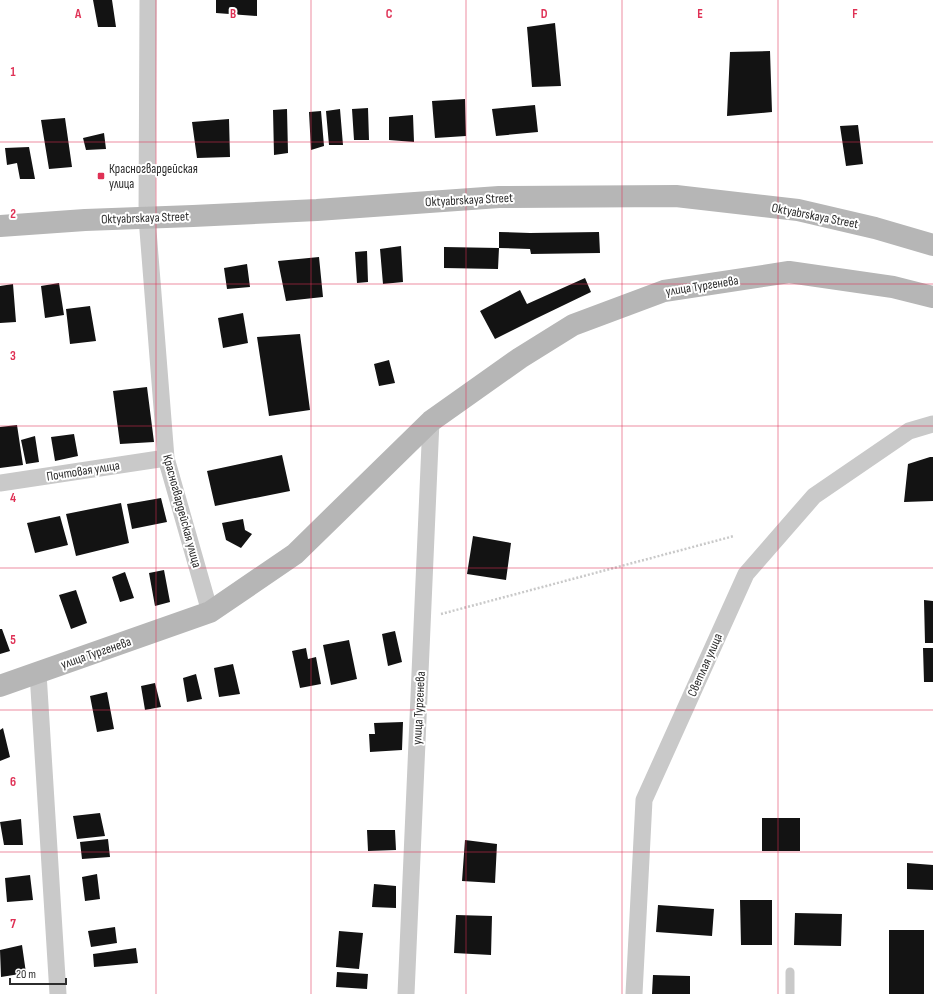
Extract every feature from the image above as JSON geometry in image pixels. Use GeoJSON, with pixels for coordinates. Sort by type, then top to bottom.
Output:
{"type":"FeatureCollection","features":[{"type":"Feature","properties":{"kind":"main road","name":"Oktyabrskaya Street"},"geometry":{"type":"LineString","coordinates":[[0,226],[85,220],[309,210],[499,197],[676,196],[798,210],[875,228],[933,245]]}},
{"type":"Feature","properties":{"kind":"main road","name":"улица Тургенева"},"geometry":{"type":"LineString","coordinates":[[0,686],[210,612],[295,554],[431,421],[520,358],[573,325],[664,291],[789,272],[893,287],[933,297]]}},
{"type":"Feature","properties":{"kind":"street","name":"Красногвардейская улица"},"geometry":{"type":"LineString","coordinates":[[148,0],[147,218],[166,458],[210,612]]}},
{"type":"Feature","properties":{"kind":"street","name":"улица Тургенева"},"geometry":{"type":"LineString","coordinates":[[406,994],[431,421]]}},
{"type":"Feature","properties":{"kind":"street","name":"Светлая улица"},"geometry":{"type":"LineString","coordinates":[[634,994],[644,800],[746,574],[814,496],[909,431],[933,424]]}},
{"type":"Feature","properties":{"kind":"street","name":"Почтовая улица"},"geometry":{"type":"LineString","coordinates":[[0,483],[166,458]]}},
{"type":"Feature","properties":{"kind":"street"},"geometry":{"type":"LineString","coordinates":[[38,673],[58,994]]}},
{"type":"Feature","properties":{"kind":"lane"},"geometry":{"type":"LineString","coordinates":[[790,972],[790,994]]}},
{"type":"Feature","properties":{"kind":"path"},"geometry":{"type":"LineString","coordinates":[[440,614],[734,536]]}},
{"type":"Feature","properties":{"kind":"building"},"geometry":{"type":"Polygon","coordinates":[[[93,0],[112,0],[116,27],[98,27],[93,0]]]}},
{"type":"Feature","properties":{"kind":"building"},"geometry":{"type":"Polygon","coordinates":[[[216,0],[257,0],[257,16],[216,13],[216,0]]]}},
{"type":"Feature","properties":{"kind":"building"},"geometry":{"type":"Polygon","coordinates":[[[555,23],[561,86],[532,87],[527,27],[555,23]]]}},
{"type":"Feature","properties":{"kind":"building"},"geometry":{"type":"Polygon","coordinates":[[[770,51],[772,112],[727,116],[730,52],[770,51]]]}},
{"type":"Feature","properties":{"kind":"building"},"geometry":{"type":"Polygon","coordinates":[[[465,99],[466,136],[435,138],[432,101],[465,99]]]}},
{"type":"Feature","properties":{"kind":"building"},"geometry":{"type":"Polygon","coordinates":[[[535,105],[538,132],[496,136],[492,109],[535,105]]]}},
{"type":"Feature","properties":{"kind":"building"},"geometry":{"type":"Polygon","coordinates":[[[368,108],[369,140],[354,140],[352,109],[368,108]]]}},
{"type":"Feature","properties":{"kind":"building"},"geometry":{"type":"Polygon","coordinates":[[[287,109],[288,153],[274,155],[273,110],[287,109]]]}},
{"type":"Feature","properties":{"kind":"building"},"geometry":{"type":"Polygon","coordinates":[[[340,109],[343,145],[329,145],[326,111],[340,109]]]}},
{"type":"Feature","properties":{"kind":"building"},"geometry":{"type":"Polygon","coordinates":[[[321,111],[324,146],[311,150],[309,112],[321,111]]]}},
{"type":"Feature","properties":{"kind":"building"},"geometry":{"type":"Polygon","coordinates":[[[413,115],[414,142],[389,140],[389,117],[413,115]]]}},
{"type":"Feature","properties":{"kind":"building"},"geometry":{"type":"Polygon","coordinates":[[[65,118],[72,167],[49,169],[41,120],[65,118]]]}},
{"type":"Feature","properties":{"kind":"building"},"geometry":{"type":"Polygon","coordinates":[[[229,119],[230,157],[197,158],[192,122],[229,119]]]}},
{"type":"Feature","properties":{"kind":"building"},"geometry":{"type":"Polygon","coordinates":[[[858,125],[863,164],[846,166],[840,126],[858,125]]]}},
{"type":"Feature","properties":{"kind":"building"},"geometry":{"type":"Polygon","coordinates":[[[104,133],[106,149],[86,150],[83,138],[104,133]]]}},
{"type":"Feature","properties":{"kind":"building"},"geometry":{"type":"Polygon","coordinates":[[[29,147],[35,179],[20,179],[17,163],[7,165],[5,148],[29,147]]]}},
{"type":"Feature","properties":{"kind":"building"},"geometry":{"type":"Polygon","coordinates":[[[499,232],[599,232],[600,253],[531,254],[530,249],[499,248],[499,232]]]}},
{"type":"Feature","properties":{"kind":"building"},"geometry":{"type":"Polygon","coordinates":[[[401,246],[403,282],[383,284],[380,249],[401,246]]]}},
{"type":"Feature","properties":{"kind":"building"},"geometry":{"type":"Polygon","coordinates":[[[444,247],[499,248],[498,269],[444,268],[444,247]]]}},
{"type":"Feature","properties":{"kind":"building"},"geometry":{"type":"Polygon","coordinates":[[[367,251],[368,282],[357,283],[355,252],[367,251]]]}},
{"type":"Feature","properties":{"kind":"building"},"geometry":{"type":"Polygon","coordinates":[[[319,257],[323,297],[286,301],[278,261],[319,257]]]}},
{"type":"Feature","properties":{"kind":"building"},"geometry":{"type":"Polygon","coordinates":[[[247,264],[250,287],[227,289],[224,268],[247,264]]]}},
{"type":"Feature","properties":{"kind":"building"},"geometry":{"type":"Polygon","coordinates":[[[585,278],[591,292],[495,339],[480,311],[520,290],[527,304],[585,278]]]}},
{"type":"Feature","properties":{"kind":"building"},"geometry":{"type":"Polygon","coordinates":[[[59,283],[64,315],[45,318],[41,286],[59,283]]]}},
{"type":"Feature","properties":{"kind":"building"},"geometry":{"type":"Polygon","coordinates":[[[13,284],[16,322],[0,323],[0,286],[13,284]]]}},
{"type":"Feature","properties":{"kind":"building"},"geometry":{"type":"Polygon","coordinates":[[[90,306],[96,341],[70,344],[66,309],[90,306]]]}},
{"type":"Feature","properties":{"kind":"building"},"geometry":{"type":"Polygon","coordinates":[[[243,313],[248,343],[223,348],[218,318],[243,313]]]}},
{"type":"Feature","properties":{"kind":"building"},"geometry":{"type":"Polygon","coordinates":[[[300,334],[310,410],[269,416],[257,337],[300,334]]]}},
{"type":"Feature","properties":{"kind":"building"},"geometry":{"type":"Polygon","coordinates":[[[389,360],[395,383],[379,386],[374,364],[389,360]]]}},
{"type":"Feature","properties":{"kind":"building"},"geometry":{"type":"Polygon","coordinates":[[[147,387],[154,442],[120,444],[113,391],[147,387]]]}},
{"type":"Feature","properties":{"kind":"building"},"geometry":{"type":"Polygon","coordinates":[[[17,425],[23,465],[0,468],[0,427],[17,425]]]}},
{"type":"Feature","properties":{"kind":"building"},"geometry":{"type":"Polygon","coordinates":[[[74,434],[78,456],[55,461],[51,437],[74,434]]]}},
{"type":"Feature","properties":{"kind":"building"},"geometry":{"type":"Polygon","coordinates":[[[35,436],[39,462],[26,464],[21,440],[35,436]]]}},
{"type":"Feature","properties":{"kind":"building"},"geometry":{"type":"Polygon","coordinates":[[[282,455],[290,491],[215,506],[207,471],[282,455]]]}},
{"type":"Feature","properties":{"kind":"building"},"geometry":{"type":"Polygon","coordinates":[[[933,457],[933,501],[904,502],[908,464],[933,457]]]}},
{"type":"Feature","properties":{"kind":"building"},"geometry":{"type":"Polygon","coordinates":[[[161,498],[167,522],[132,529],[127,504],[161,498]]]}},
{"type":"Feature","properties":{"kind":"building"},"geometry":{"type":"Polygon","coordinates":[[[121,503],[129,543],[76,556],[66,514],[121,503]]]}},
{"type":"Feature","properties":{"kind":"building"},"geometry":{"type":"Polygon","coordinates":[[[60,516],[68,545],[35,553],[27,523],[60,516]]]}},
{"type":"Feature","properties":{"kind":"building"},"geometry":{"type":"Polygon","coordinates":[[[243,519],[245,530],[252,534],[241,548],[226,540],[222,523],[243,519]]]}},
{"type":"Feature","properties":{"kind":"building"},"geometry":{"type":"Polygon","coordinates":[[[473,536],[511,543],[506,580],[467,574],[473,536]]]}},
{"type":"Feature","properties":{"kind":"building"},"geometry":{"type":"Polygon","coordinates":[[[164,570],[170,602],[155,606],[149,573],[164,570]]]}},
{"type":"Feature","properties":{"kind":"building"},"geometry":{"type":"Polygon","coordinates":[[[125,572],[134,598],[120,602],[112,577],[125,572]]]}},
{"type":"Feature","properties":{"kind":"building"},"geometry":{"type":"Polygon","coordinates":[[[76,590],[87,623],[71,629],[59,595],[76,590]]]}},
{"type":"Feature","properties":{"kind":"building"},"geometry":{"type":"Polygon","coordinates":[[[924,600],[933,601],[933,643],[925,643],[924,600]]]}},
{"type":"Feature","properties":{"kind":"building"},"geometry":{"type":"Polygon","coordinates":[[[0,629],[2,629],[10,651],[0,654],[0,629]]]}},
{"type":"Feature","properties":{"kind":"building"},"geometry":{"type":"Polygon","coordinates":[[[395,631],[402,662],[388,666],[382,634],[395,631]]]}},
{"type":"Feature","properties":{"kind":"building"},"geometry":{"type":"Polygon","coordinates":[[[349,640],[357,679],[331,685],[323,645],[349,640]]]}},
{"type":"Feature","properties":{"kind":"building"},"geometry":{"type":"Polygon","coordinates":[[[306,648],[308,659],[316,657],[321,684],[300,688],[292,651],[306,648]]]}},
{"type":"Feature","properties":{"kind":"building"},"geometry":{"type":"Polygon","coordinates":[[[923,648],[933,648],[933,682],[924,682],[923,648]]]}},
{"type":"Feature","properties":{"kind":"building"},"geometry":{"type":"Polygon","coordinates":[[[233,664],[240,694],[219,697],[214,668],[233,664]]]}},
{"type":"Feature","properties":{"kind":"building"},"geometry":{"type":"Polygon","coordinates":[[[196,674],[202,699],[187,702],[183,678],[196,674]]]}},
{"type":"Feature","properties":{"kind":"building"},"geometry":{"type":"Polygon","coordinates":[[[155,683],[161,707],[145,710],[141,686],[155,683]]]}},
{"type":"Feature","properties":{"kind":"building"},"geometry":{"type":"Polygon","coordinates":[[[107,692],[114,729],[97,732],[90,696],[107,692]]]}},
{"type":"Feature","properties":{"kind":"building"},"geometry":{"type":"Polygon","coordinates":[[[403,722],[402,750],[370,752],[369,734],[375,734],[374,723],[403,722]]]}},
{"type":"Feature","properties":{"kind":"building"},"geometry":{"type":"Polygon","coordinates":[[[3,728],[10,757],[0,761],[0,730],[3,728]]]}},
{"type":"Feature","properties":{"kind":"building"},"geometry":{"type":"Polygon","coordinates":[[[100,813],[105,836],[77,839],[73,816],[100,813]]]}},
{"type":"Feature","properties":{"kind":"building"},"geometry":{"type":"Polygon","coordinates":[[[762,818],[800,818],[800,851],[762,851],[762,818]]]}},
{"type":"Feature","properties":{"kind":"building"},"geometry":{"type":"Polygon","coordinates":[[[21,819],[23,845],[4,845],[0,822],[21,819]]]}},
{"type":"Feature","properties":{"kind":"building"},"geometry":{"type":"Polygon","coordinates":[[[367,830],[395,830],[396,850],[368,851],[367,830]]]}},
{"type":"Feature","properties":{"kind":"building"},"geometry":{"type":"Polygon","coordinates":[[[108,839],[110,857],[82,859],[80,842],[108,839]]]}},
{"type":"Feature","properties":{"kind":"building"},"geometry":{"type":"Polygon","coordinates":[[[465,840],[497,844],[495,883],[462,881],[465,840]]]}},
{"type":"Feature","properties":{"kind":"building"},"geometry":{"type":"Polygon","coordinates":[[[907,863],[933,865],[933,890],[907,889],[907,863]]]}},
{"type":"Feature","properties":{"kind":"building"},"geometry":{"type":"Polygon","coordinates":[[[97,874],[100,899],[85,901],[82,877],[97,874]]]}},
{"type":"Feature","properties":{"kind":"building"},"geometry":{"type":"Polygon","coordinates":[[[30,875],[33,900],[7,902],[5,878],[30,875]]]}},
{"type":"Feature","properties":{"kind":"building"},"geometry":{"type":"Polygon","coordinates":[[[374,884],[396,886],[396,908],[372,907],[374,884]]]}},
{"type":"Feature","properties":{"kind":"building"},"geometry":{"type":"Polygon","coordinates":[[[740,900],[772,900],[772,945],[741,945],[740,900]]]}},
{"type":"Feature","properties":{"kind":"building"},"geometry":{"type":"Polygon","coordinates":[[[658,905],[714,909],[712,936],[656,932],[658,905]]]}},
{"type":"Feature","properties":{"kind":"building"},"geometry":{"type":"Polygon","coordinates":[[[795,913],[842,914],[841,946],[794,945],[795,913]]]}},
{"type":"Feature","properties":{"kind":"building"},"geometry":{"type":"Polygon","coordinates":[[[456,915],[492,916],[491,955],[454,953],[456,915]]]}},
{"type":"Feature","properties":{"kind":"building"},"geometry":{"type":"Polygon","coordinates":[[[115,927],[117,943],[91,947],[88,931],[115,927]]]}},
{"type":"Feature","properties":{"kind":"building"},"geometry":{"type":"Polygon","coordinates":[[[889,930],[924,930],[924,994],[889,994],[889,930]]]}},
{"type":"Feature","properties":{"kind":"building"},"geometry":{"type":"Polygon","coordinates":[[[339,931],[363,933],[359,969],[336,967],[339,931]]]}},
{"type":"Feature","properties":{"kind":"building"},"geometry":{"type":"Polygon","coordinates":[[[22,945],[26,973],[1,977],[0,950],[22,945]]]}},
{"type":"Feature","properties":{"kind":"building"},"geometry":{"type":"Polygon","coordinates":[[[136,948],[138,963],[94,967],[93,954],[136,948]]]}},
{"type":"Feature","properties":{"kind":"building"},"geometry":{"type":"Polygon","coordinates":[[[337,972],[368,974],[367,989],[336,987],[337,972]]]}},
{"type":"Feature","properties":{"kind":"building"},"geometry":{"type":"Polygon","coordinates":[[[653,975],[690,976],[690,994],[652,994],[653,975]]]}},
{"type":"Feature","properties":{"kind":"place","name":"Красногвардейская улица"},"geometry":{"type":"Point","coordinates":[101,176]}}]}
